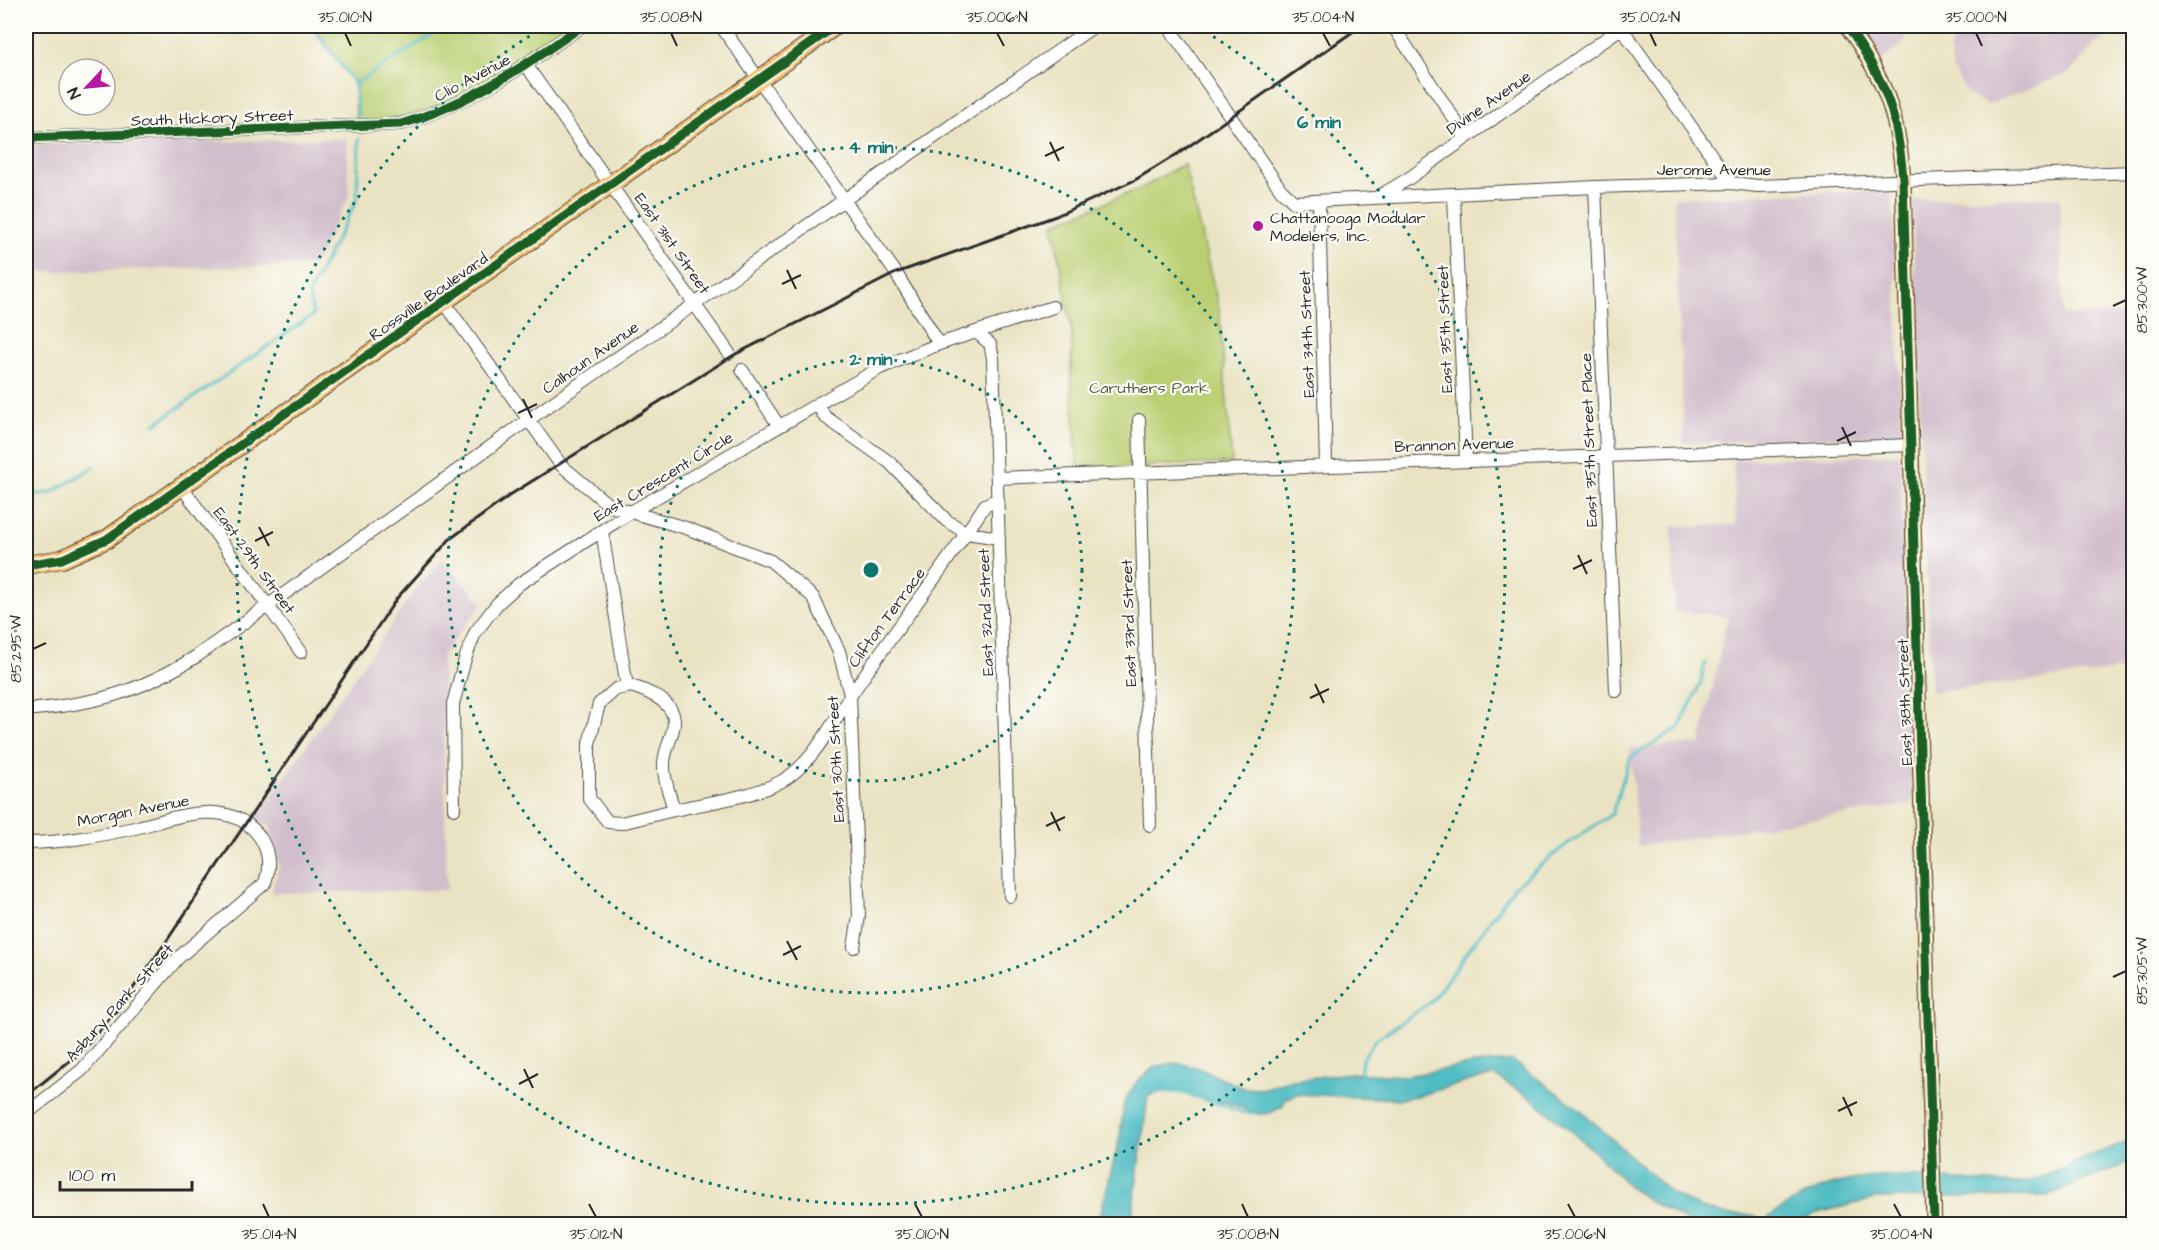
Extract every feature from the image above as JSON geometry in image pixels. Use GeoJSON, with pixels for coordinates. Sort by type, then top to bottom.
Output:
{"type":"FeatureCollection","features":[{"type":"Feature","properties":{"kind":"highway","name":"Rossville Boulevard"},"geometry":{"type":"LineString","coordinates":[[26,565],[62,559],[107,539],[835,26]]}},
{"type":"Feature","properties":{"kind":"main road","name":"East 38th Street"},"geometry":{"type":"LineString","coordinates":[[1847,26],[1879,74],[1900,136],[1934,1224]]}},
{"type":"Feature","properties":{"kind":"street","name":"Clio Avenue"},"geometry":{"type":"LineString","coordinates":[[364,127],[401,124],[435,114],[470,98],[526,65],[582,26]]}},
{"type":"Feature","properties":{"kind":"street"},"geometry":{"type":"LineString","coordinates":[[721,26],[897,273],[939,344]]}},
{"type":"Feature","properties":{"kind":"street","name":"Calhoun Avenue"},"geometry":{"type":"LineString","coordinates":[[26,710],[86,702],[124,693],[161,679],[268,606],[528,420],[1095,26]]}},
{"type":"Feature","properties":{"kind":"street","name":"Jerome Avenue"},"geometry":{"type":"LineString","coordinates":[[1168,26],[1281,190],[1294,202],[1319,203],[1595,187],[1731,183],[1758,186],[2133,172]]}},
{"type":"Feature","properties":{"kind":"street"},"geometry":{"type":"LineString","coordinates":[[1393,26],[1466,137]]}},
{"type":"Feature","properties":{"kind":"street"},"geometry":{"type":"LineString","coordinates":[[1620,27],[1731,183]]}},
{"type":"Feature","properties":{"kind":"street","name":"Divine Avenue"},"geometry":{"type":"LineString","coordinates":[[1372,200],[1408,179],[1620,27]]}},
{"type":"Feature","properties":{"kind":"street","name":"East 31st Street"},"geometry":{"type":"LineString","coordinates":[[526,65],[729,353]]}},
{"type":"Feature","properties":{"kind":"street","name":"South Hickory Street"},"geometry":{"type":"LineString","coordinates":[[26,138],[364,127]]}},
{"type":"Feature","properties":{"kind":"street","name":"East 35th Street Place"},"geometry":{"type":"LineString","coordinates":[[1595,187],[1616,691]]}},
{"type":"Feature","properties":{"kind":"street","name":"East 35th Street"},"geometry":{"type":"LineString","coordinates":[[1454,196],[1466,460]]}},
{"type":"Feature","properties":{"kind":"street","name":"East 34th Street"},"geometry":{"type":"LineString","coordinates":[[1319,203],[1326,465]]}},
{"type":"Feature","properties":{"kind":"street","name":"East 30th Street"},"geometry":{"type":"LineString","coordinates":[[444,303],[561,465],[585,487],[610,506],[686,528],[771,561],[813,597],[839,651],[850,695],[859,916],[854,947]]}},
{"type":"Feature","properties":{"kind":"street","name":"East Crescent Circle"},"geometry":{"type":"LineString","coordinates":[[454,809],[453,705],[465,659],[475,633],[497,604],[519,584],[631,512],[880,368],[939,344],[1053,307]]}},
{"type":"Feature","properties":{"kind":"street","name":"East 32nd Street"},"geometry":{"type":"LineString","coordinates":[[977,333],[990,344],[993,358],[1010,896]]}},
{"type":"Feature","properties":{"kind":"street"},"geometry":{"type":"LineString","coordinates":[[742,370],[779,426]]}},
{"type":"Feature","properties":{"kind":"street"},"geometry":{"type":"LineString","coordinates":[[818,403],[824,416],[889,462],[946,521],[967,533],[999,538]]}},
{"type":"Feature","properties":{"kind":"street","name":"East 33rd Street"},"geometry":{"type":"LineString","coordinates":[[1139,420],[1150,825]]}},
{"type":"Feature","properties":{"kind":"street","name":"Brannon Avenue"},"geometry":{"type":"LineString","coordinates":[[998,478],[1140,471],[1911,445]]}},
{"type":"Feature","properties":{"kind":"street","name":"East 29th Street"},"geometry":{"type":"LineString","coordinates":[[182,487],[301,652]]}},
{"type":"Feature","properties":{"kind":"street","name":"Clifton Terrace"},"geometry":{"type":"LineString","coordinates":[[627,687],[616,689],[599,704],[589,744],[589,798],[608,822],[621,823],[766,788],[787,778],[819,745],[850,695],[985,505],[998,499]]}},
{"type":"Feature","properties":{"kind":"street"},"geometry":{"type":"LineString","coordinates":[[602,531],[627,687],[648,691],[665,702],[674,721],[664,763],[674,810]]}},
{"type":"Feature","properties":{"kind":"street","name":"Morgan Avenue"},"geometry":{"type":"LineString","coordinates":[[26,843],[120,830],[177,816],[199,814],[222,814],[245,825]]}},
{"type":"Feature","properties":{"kind":"street","name":"Asbury Park Street"},"geometry":{"type":"LineString","coordinates":[[26,1114],[82,1070],[178,958],[265,883],[269,870],[269,855],[265,843],[245,825]]}},
{"type":"Feature","properties":{"kind":"shaded area"},"geometry":{"type":"Polygon","coordinates":[[[1856,26],[1911,26],[1904,43],[1881,61],[1856,26]]]}},
{"type":"Feature","properties":{"kind":"shaded area"},"geometry":{"type":"Polygon","coordinates":[[[1956,26],[2122,26],[2094,45],[2069,73],[1988,105],[1968,95],[1952,68],[1950,49],[1956,26]]]}},
{"type":"Feature","properties":{"kind":"shaded area"},"geometry":{"type":"Polygon","coordinates":[[[347,139],[349,196],[314,265],[26,272],[26,145],[347,139]]]}},
{"type":"Feature","properties":{"kind":"shaded area"},"geometry":{"type":"Polygon","coordinates":[[[1892,190],[1902,435],[1684,443],[1674,198],[1892,190]]]}},
{"type":"Feature","properties":{"kind":"shaded area"},"geometry":{"type":"Polygon","coordinates":[[[2060,197],[2063,315],[2133,314],[2133,669],[1931,692],[1912,200],[2060,197]]]}},
{"type":"Feature","properties":{"kind":"shaded area"},"geometry":{"type":"Polygon","coordinates":[[[1900,454],[1912,804],[1638,846],[1630,748],[1700,744],[1728,616],[1674,611],[1672,527],[1736,525],[1733,460],[1900,454]]]}},
{"type":"Feature","properties":{"kind":"shaded area"},"geometry":{"type":"Polygon","coordinates":[[[442,560],[483,603],[442,655],[447,890],[271,893],[279,867],[270,825],[254,821],[414,592],[442,560]]]}},
{"type":"Feature","properties":{"kind":"green space"},"geometry":{"type":"Polygon","coordinates":[[[313,26],[574,26],[498,76],[444,103],[386,120],[356,122],[355,83],[313,26]]]}},
{"type":"Feature","properties":{"kind":"green space","name":"Caruthers Park"},"geometry":{"type":"Polygon","coordinates":[[[1184,164],[1219,308],[1232,463],[1078,469],[1071,378],[1072,332],[1053,224],[1144,187],[1184,164]]]}},
{"type":"Feature","properties":{"kind":"water"},"geometry":{"type":"Polygon","coordinates":[[[1513,1061],[1578,1108],[1672,1194],[1698,1207],[1728,1215],[1754,1215],[1763,1221],[1811,1193],[1833,1184],[1856,1180],[1903,1177],[2003,1183],[2025,1182],[2133,1140],[2133,1161],[2047,1196],[1879,1198],[1821,1212],[1794,1224],[1692,1224],[1631,1188],[1584,1142],[1531,1098],[1495,1076],[1400,1099],[1296,1094],[1285,1099],[1283,1106],[1274,1111],[1260,1114],[1224,1102],[1209,1102],[1178,1092],[1164,1092],[1148,1096],[1131,1224],[1098,1224],[1120,1136],[1124,1102],[1138,1080],[1155,1067],[1175,1063],[1196,1067],[1243,1088],[1261,1089],[1285,1081],[1350,1073],[1407,1076],[1473,1064],[1513,1061]]]}},
{"type":"Feature","properties":{"kind":"waterway"},"geometry":{"type":"LineString","coordinates":[[312,26],[355,84],[358,116]]}},
{"type":"Feature","properties":{"kind":"waterway"},"geometry":{"type":"LineString","coordinates":[[355,84],[446,26]]}},
{"type":"Feature","properties":{"kind":"waterway"},"geometry":{"type":"LineString","coordinates":[[155,424],[313,315],[309,293],[357,199],[359,139]]}},
{"type":"Feature","properties":{"kind":"waterway"},"geometry":{"type":"LineString","coordinates":[[26,495],[51,493],[94,467]]}},
{"type":"Feature","properties":{"kind":"waterway"},"geometry":{"type":"LineString","coordinates":[[1360,1076],[1362,1059],[1376,1039],[1431,1002],[1515,886],[1567,844],[1612,814],[1630,758],[1679,728],[1700,685],[1705,663]]}},
{"type":"Feature","properties":{"kind":"waterway"},"geometry":{"type":"LineString","coordinates":[[1156,1091],[1184,1093],[1205,1100]]}},
{"type":"Feature","properties":{"kind":"waterway"},"geometry":{"type":"LineString","coordinates":[[1212,1102],[1245,1113],[1254,1113]]}},
{"type":"Feature","properties":{"kind":"railway"},"geometry":{"type":"LineString","coordinates":[[26,1096],[82,1051],[122,1004],[397,598],[450,539],[513,493],[734,355],[896,273],[1056,216],[1135,180],[1179,153],[1361,26]]}},
{"type":"Feature","properties":{"kind":"cycle path"},"geometry":{"type":"LineString","coordinates":[[26,138],[401,124],[426,116],[473,95],[518,69],[582,26]]}},
{"type":"Feature","properties":{"kind":"cycle path"},"geometry":{"type":"LineString","coordinates":[[26,565],[62,559],[107,539],[835,26]]}},
{"type":"Feature","properties":{"kind":"cycle path"},"geometry":{"type":"LineString","coordinates":[[1847,26],[1871,63],[1887,98],[1897,135],[1903,179],[1934,1224]]}},
{"type":"Feature","properties":{"kind":"place","name":"Chattanooga Modular Modelers, Inc."},"geometry":{"type":"Point","coordinates":[1258,226]}}]}
